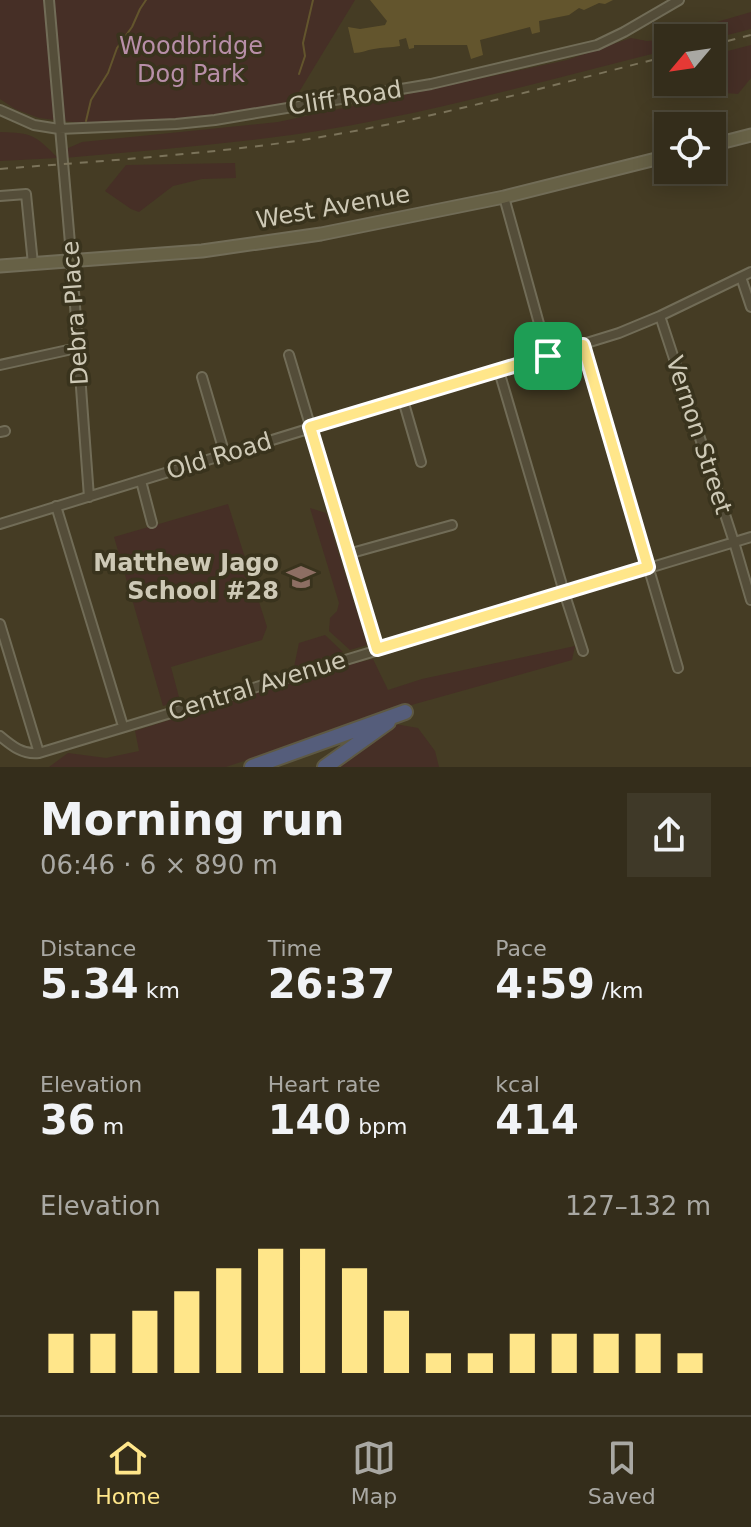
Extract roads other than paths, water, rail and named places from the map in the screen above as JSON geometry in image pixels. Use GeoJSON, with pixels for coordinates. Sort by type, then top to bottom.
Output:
{"type":"FeatureCollection","features":[{"type":"Feature","properties":{"kind":"highway"},"geometry":{"type":"LineString","coordinates":[[252,767],[405,712],[325,767]]}},
{"type":"Feature","properties":{"kind":"street","name":"Debra Place"},"geometry":{"type":"LineString","coordinates":[[49,0],[89,497]]}},
{"type":"Feature","properties":{"kind":"street","name":"Cliff Road"},"geometry":{"type":"LineString","coordinates":[[0,110],[34,125],[59,129],[215,120],[431,84],[597,45],[679,0]]}},
{"type":"Feature","properties":{"kind":"street"},"geometry":{"type":"LineString","coordinates":[[726,141],[751,135]]}},
{"type":"Feature","properties":{"kind":"street","name":"West Avenue"},"geometry":{"type":"LineString","coordinates":[[0,266],[202,251],[321,234],[504,197],[654,160]]}},
{"type":"Feature","properties":{"kind":"street"},"geometry":{"type":"LineString","coordinates":[[0,196],[26,194],[33,264]]}},
{"type":"Feature","properties":{"kind":"street"},"geometry":{"type":"LineString","coordinates":[[504,197],[548,356]]}},
{"type":"Feature","properties":{"kind":"street","name":"Old Road"},"geometry":{"type":"LineString","coordinates":[[0,524],[619,333],[751,272]]}},
{"type":"Feature","properties":{"kind":"street"},"geometry":{"type":"LineString","coordinates":[[741,277],[751,307]]}},
{"type":"Feature","properties":{"kind":"street","name":"Vernon Street"},"geometry":{"type":"LineString","coordinates":[[660,316],[751,600]]}},
{"type":"Feature","properties":{"kind":"street"},"geometry":{"type":"LineString","coordinates":[[583,345],[678,668]]}},
{"type":"Feature","properties":{"kind":"street"},"geometry":{"type":"LineString","coordinates":[[0,365],[77,348]]}},
{"type":"Feature","properties":{"kind":"street"},"geometry":{"type":"LineString","coordinates":[[289,355],[377,649]]}},
{"type":"Feature","properties":{"kind":"street"},"geometry":{"type":"LineString","coordinates":[[499,371],[583,651]]}},
{"type":"Feature","properties":{"kind":"street"},"geometry":{"type":"LineString","coordinates":[[202,377],[225,455]]}},
{"type":"Feature","properties":{"kind":"street"},"geometry":{"type":"LineString","coordinates":[[403,400],[421,462]]}},
{"type":"Feature","properties":{"kind":"street"},"geometry":{"type":"LineString","coordinates":[[141,481],[152,523]]}},
{"type":"Feature","properties":{"kind":"street"},"geometry":{"type":"LineString","coordinates":[[56,506],[123,726]]}},
{"type":"Feature","properties":{"kind":"street"},"geometry":{"type":"LineString","coordinates":[[348,554],[452,525]]}},
{"type":"Feature","properties":{"kind":"street","name":"Central Avenue"},"geometry":{"type":"LineString","coordinates":[[39,753],[751,537]]}},
{"type":"Feature","properties":{"kind":"street"},"geometry":{"type":"LineString","coordinates":[[0,624],[39,753],[18,750],[0,736]]}},
{"type":"Feature","properties":{"kind":"waterway"},"geometry":{"type":"LineString","coordinates":[[86,121],[91,100],[146,0]]}},
{"type":"Feature","properties":{"kind":"waterway"},"geometry":{"type":"LineString","coordinates":[[299,74],[305,56],[303,43],[313,0]]}},
{"type":"Feature","properties":{"kind":"railway"},"geometry":{"type":"LineString","coordinates":[[726,41],[751,35]]}},
{"type":"Feature","properties":{"kind":"railway"},"geometry":{"type":"LineString","coordinates":[[0,169],[296,141],[483,103],[654,60]]}},
{"type":"Feature","properties":{"kind":"place","name":"Matthew Jago School #28"},"geometry":{"type":"Point","coordinates":[301,577]}},
{"type":"Feature","properties":{"kind":"park label","name":"Woodbridge Dog Park"},"geometry":{"type":"Point","coordinates":[191,60]}}]}
